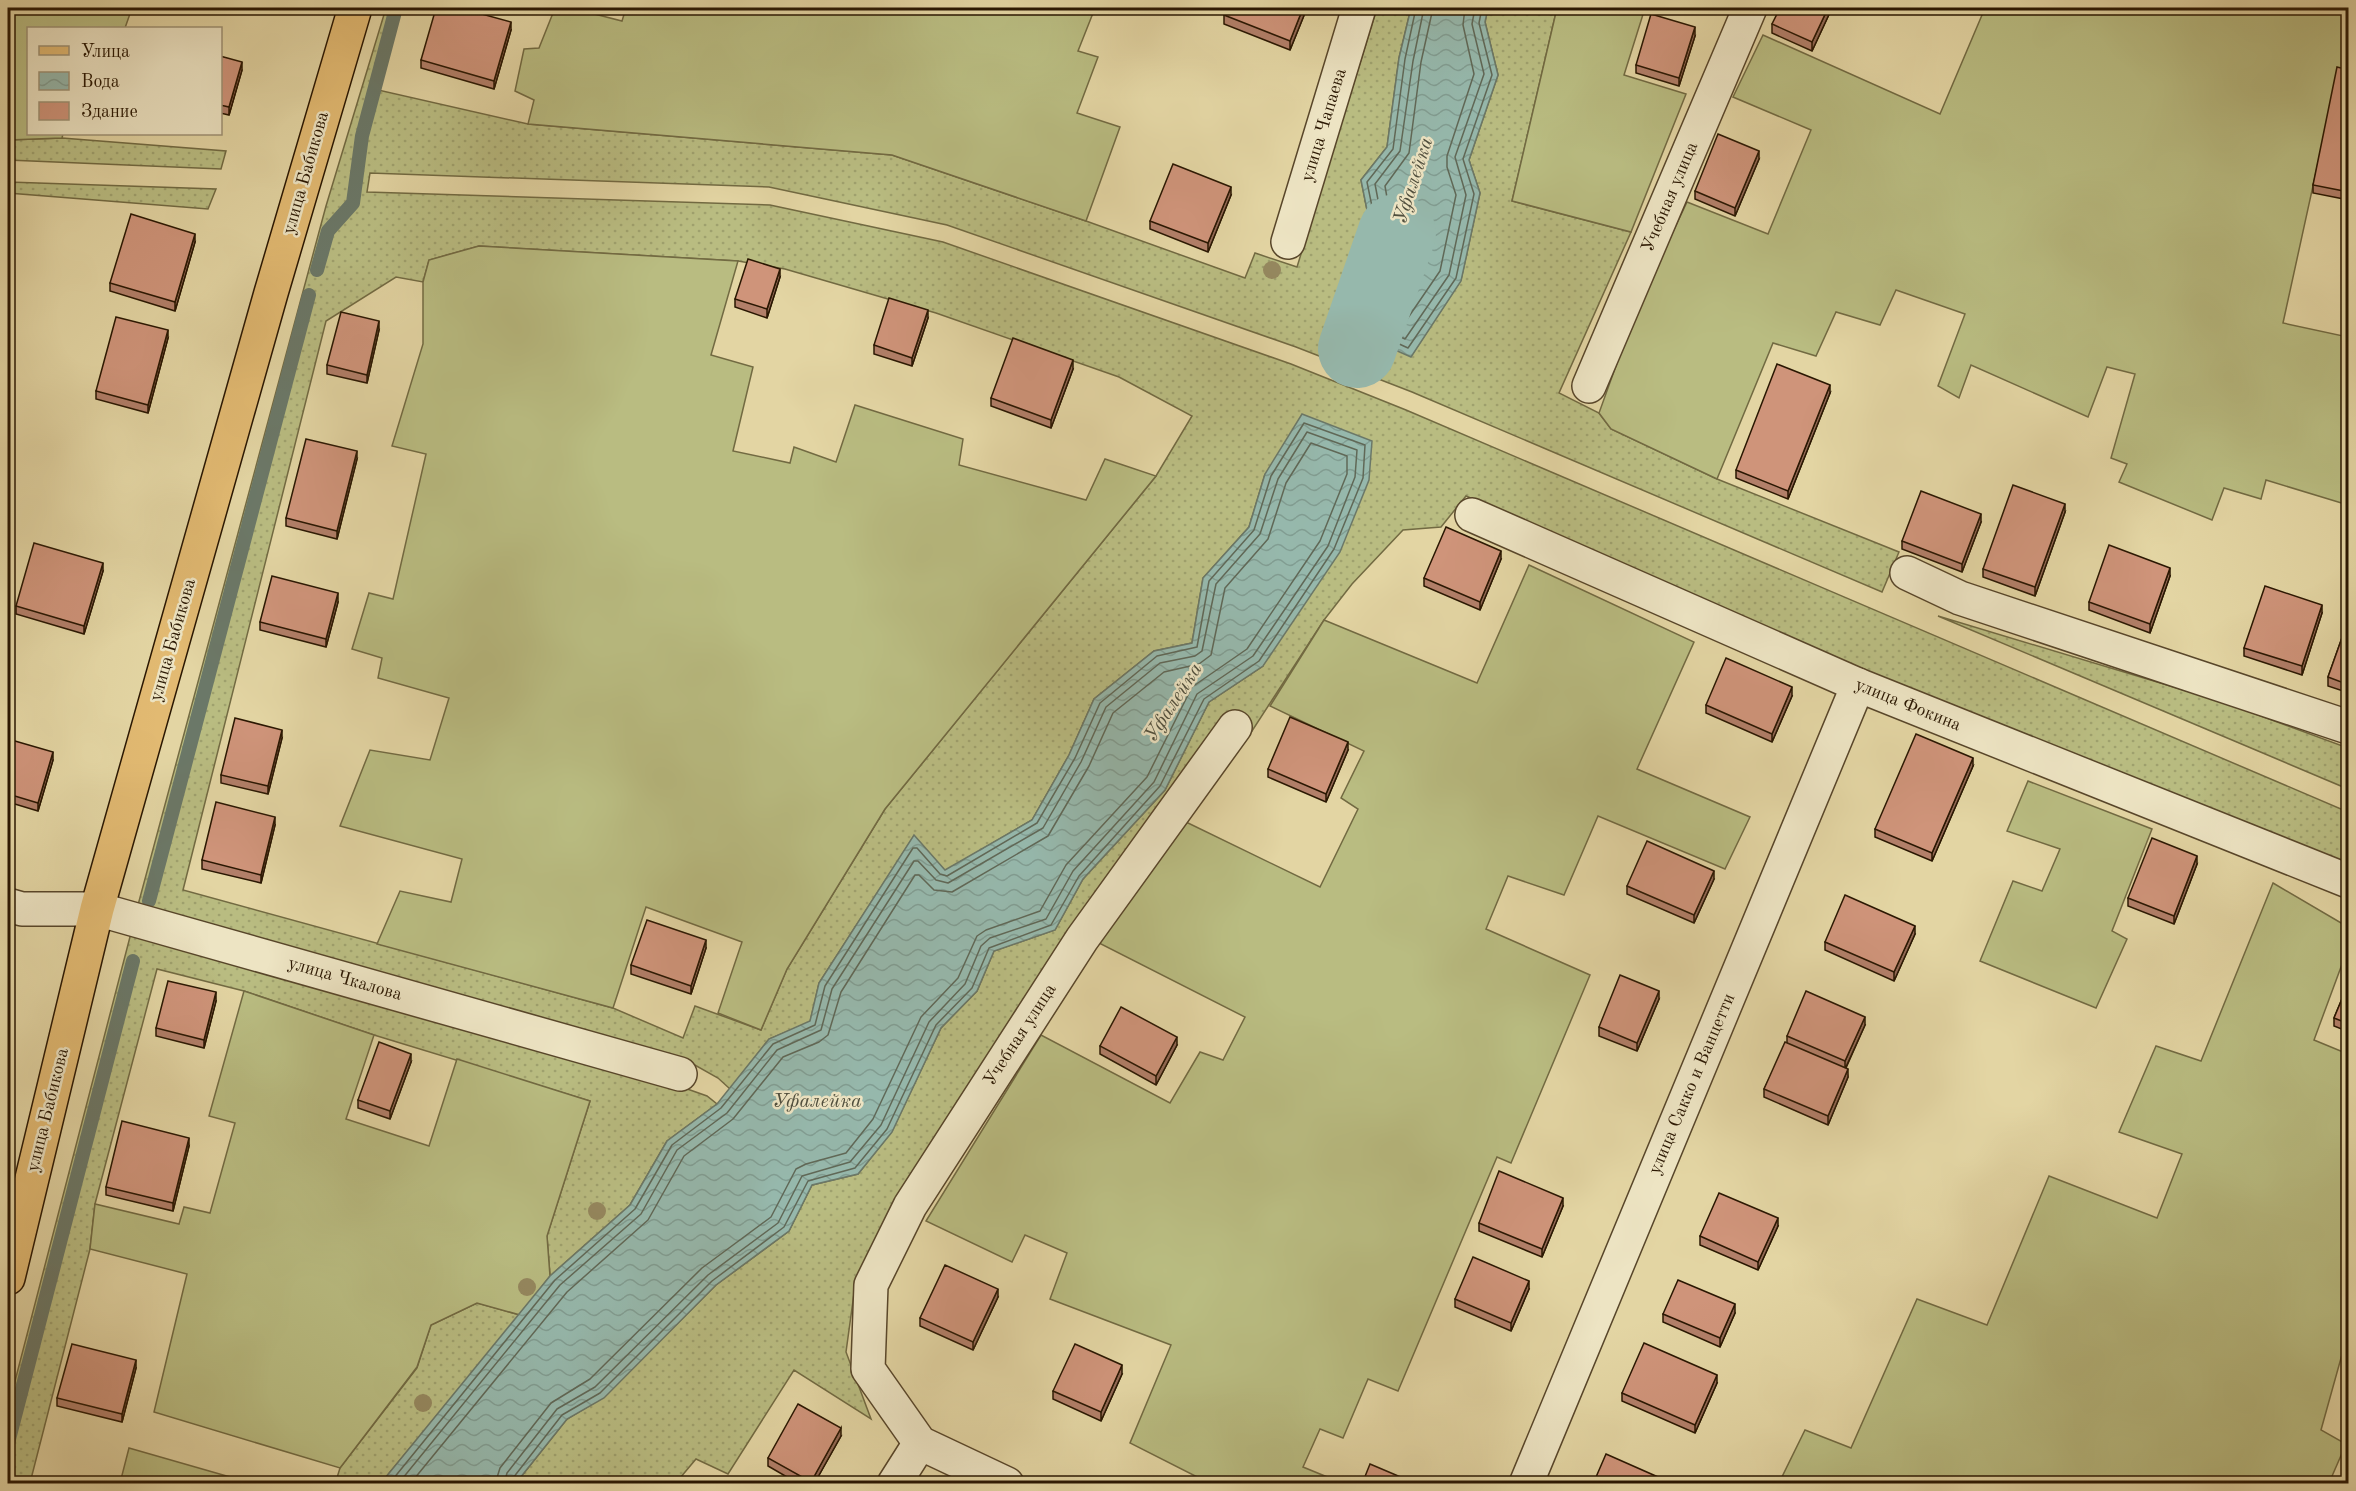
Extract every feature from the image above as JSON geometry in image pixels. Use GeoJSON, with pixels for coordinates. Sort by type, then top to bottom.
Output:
{"type":"FeatureCollection","features":[{"type":"Feature","properties":{"kind":"main road","name":"улица Бабикова"},"geometry":{"type":"LineString","coordinates":[[8,1278],[97,909],[271,293],[355,8]]}},
{"type":"Feature","properties":{"kind":"street","name":"улица Чапаева"},"geometry":{"type":"LineString","coordinates":[[1288,242],[1359,8]]}},
{"type":"Feature","properties":{"kind":"street","name":"Учебная улица"},"geometry":{"type":"LineString","coordinates":[[1589,386],[1750,8]]}},
{"type":"Feature","properties":{"kind":"street","name":"улица Фокина"},"geometry":{"type":"LineString","coordinates":[[1472,515],[1858,685],[2349,881]]}},
{"type":"Feature","properties":{"kind":"street"},"geometry":{"type":"LineString","coordinates":[[1907,573],[1960,598],[2349,727]]}},
{"type":"Feature","properties":{"kind":"street","name":"улица Сакко и Ванцетти"},"geometry":{"type":"LineString","coordinates":[[1526,1484],[1858,685]]}},
{"type":"Feature","properties":{"kind":"street","name":"Учебная улица"},"geometry":{"type":"LineString","coordinates":[[920,1443],[868,1369],[871,1286],[910,1206],[1082,939],[1235,727]]}},
{"type":"Feature","properties":{"kind":"street","name":"улица Чкалова"},"geometry":{"type":"LineString","coordinates":[[8,905],[22,909],[97,909],[680,1074]]}},
{"type":"Feature","properties":{"kind":"street"},"geometry":{"type":"LineString","coordinates":[[894,1484],[920,1443],[1007,1484]]}},
{"type":"Feature","properties":{"kind":"green space"},"geometry":{"type":"Polygon","coordinates":[[[8,8],[132,8],[125,27],[27,27],[27,135],[63,135],[62,138],[8,140],[8,8]]]}},
{"type":"Feature","properties":{"kind":"green space"},"geometry":{"type":"Polygon","coordinates":[[[386,8],[400,8],[378,90],[528,124],[892,155],[1245,278],[1255,253],[1297,267],[1377,8],[1411,8],[1399,58],[1387,147],[1361,180],[1372,235],[1341,326],[1411,356],[1461,280],[1480,193],[1469,160],[1498,75],[1485,22],[1488,8],[1557,8],[1512,201],[1631,232],[1559,393],[1599,413],[1611,429],[1717,479],[1899,552],[1882,592],[1412,392],[1296,347],[947,225],[769,187],[370,173],[367,192],[770,205],[943,242],[1291,364],[1406,410],[2348,812],[2348,864],[1866,672],[1466,496],[1441,527],[1403,530],[1352,584],[1324,620],[1252,731],[1227,718],[856,1279],[846,1352],[871,1419],[794,1370],[728,1474],[696,1459],[675,1484],[516,1483],[567,1419],[604,1397],[716,1285],[789,1231],[812,1185],[858,1174],[892,1131],[941,1028],[977,991],[994,951],[1055,930],[1083,879],[1165,790],[1209,702],[1263,666],[1265,474],[1249,527],[1203,578],[1192,643],[1154,651],[1094,699],[1069,755],[1032,820],[945,871],[914,836],[819,983],[810,1022],[769,1039],[730,1089],[718,1078],[686,1060],[138,905],[326,206],[386,8]],[[479,246],[429,260],[423,282],[396,277],[326,321],[183,890],[613,1008],[683,1038],[695,1006],[761,1030],[787,969],[885,809],[1156,476],[1192,416],[1119,377],[936,313],[785,269],[738,261],[479,246]]]}},
{"type":"Feature","properties":{"kind":"green space"},"geometry":{"type":"Polygon","coordinates":[[[555,8],[571,8],[622,21],[626,8],[1095,8],[1078,51],[1098,57],[1077,113],[1120,127],[1086,221],[892,155],[528,124],[534,100],[515,91],[524,49],[539,48],[555,8]]]}},
{"type":"Feature","properties":{"kind":"green space"},"geometry":{"type":"Polygon","coordinates":[[[1557,8],[1645,8],[1624,75],[1686,94],[1631,232],[1512,201],[1557,8]]]}},
{"type":"Feature","properties":{"kind":"green space"},"geometry":{"type":"Polygon","coordinates":[[[1985,8],[2348,8],[2348,78],[2337,76],[2283,323],[2348,337],[2348,505],[2266,480],[2261,499],[2224,488],[2212,520],[2119,482],[2127,464],[2111,458],[2135,374],[2107,367],[2088,417],[1971,365],[1959,398],[1938,386],[1965,314],[1896,290],[1880,325],[1836,312],[1816,356],[1773,343],[1717,479],[1611,429],[1599,413],[1636,310],[1687,202],[1768,234],[1811,130],[1733,97],[1763,35],[1940,114],[1985,8]]]}},
{"type":"Feature","properties":{"kind":"green space"},"geometry":{"type":"Polygon","coordinates":[[[62,138],[226,151],[221,169],[8,160],[8,140],[62,138]]]}},
{"type":"Feature","properties":{"kind":"green space"},"geometry":{"type":"Polygon","coordinates":[[[8,182],[216,189],[208,209],[8,193],[8,182]]]}},
{"type":"Feature","properties":{"kind":"green space"},"geometry":{"type":"Polygon","coordinates":[[[479,246],[738,261],[711,355],[753,367],[733,451],[790,463],[794,447],[836,462],[855,405],[963,439],[959,465],[1086,500],[1105,459],[1156,476],[885,809],[787,969],[761,1030],[718,1013],[742,942],[646,907],[613,1008],[377,944],[400,891],[451,902],[462,859],[340,826],[370,750],[430,760],[449,698],[378,678],[382,658],[352,649],[369,593],[393,599],[426,454],[392,446],[423,344],[423,282],[429,260],[479,246]]]}},
{"type":"Feature","properties":{"kind":"green space"},"geometry":{"type":"Polygon","coordinates":[[[1529,565],[1694,642],[1637,769],[1750,817],[1725,869],[1598,816],[1564,895],[1508,876],[1486,929],[1590,975],[1511,1163],[1497,1157],[1398,1391],[1368,1379],[1343,1438],[1320,1429],[1303,1467],[1337,1481],[1336,1483],[1209,1483],[1130,1443],[1171,1345],[1050,1299],[1067,1253],[1025,1235],[1012,1262],[926,1221],[1041,1035],[1170,1103],[1200,1052],[1223,1060],[1245,1017],[1099,943],[1186,822],[1320,887],[1358,809],[1341,798],[1364,751],[1270,706],[1324,620],[1477,683],[1529,565]]]}},
{"type":"Feature","properties":{"kind":"green space"},"geometry":{"type":"Polygon","coordinates":[[[1938,616],[2220,701],[2348,748],[2348,789],[1938,616]]]}},
{"type":"Feature","properties":{"kind":"green space"},"geometry":{"type":"Polygon","coordinates":[[[2028,781],[2152,829],[2112,931],[2127,939],[2096,1008],[1980,961],[2013,881],[2042,891],[2060,849],[2007,831],[2028,781]]]}},
{"type":"Feature","properties":{"kind":"green space"},"geometry":{"type":"Polygon","coordinates":[[[2273,883],[2348,927],[2348,948],[2314,1040],[2348,1054],[2348,1333],[2321,1430],[2346,1444],[2329,1483],[1779,1483],[1805,1430],[1851,1448],[1917,1299],[1987,1325],[2049,1176],[2157,1218],[2182,1154],[2119,1132],[2156,1046],[2201,1061],[2273,883]]]}},
{"type":"Feature","properties":{"kind":"green space"},"geometry":{"type":"Polygon","coordinates":[[[131,933],[676,1085],[707,1096],[717,1104],[667,1141],[630,1205],[550,1276],[547,1236],[590,1101],[374,1035],[244,991],[157,969],[95,1204],[90,1249],[30,1483],[8,1484],[8,1408],[131,933]]]}},
{"type":"Feature","properties":{"kind":"green space"},"geometry":{"type":"Polygon","coordinates":[[[244,991],[374,1035],[346,1119],[429,1146],[457,1059],[590,1101],[547,1236],[550,1276],[520,1315],[477,1303],[431,1325],[417,1367],[340,1468],[154,1412],[187,1274],[90,1249],[95,1204],[179,1224],[184,1207],[210,1213],[235,1123],[209,1116],[244,991]]]}},
{"type":"Feature","properties":{"kind":"green space"},"geometry":{"type":"Polygon","coordinates":[[[477,1303],[520,1315],[381,1483],[335,1484],[340,1468],[417,1368],[431,1325],[477,1303]]]}},
{"type":"Feature","properties":{"kind":"green space"},"geometry":{"type":"Polygon","coordinates":[[[129,1448],[251,1483],[120,1483],[129,1448]]]}},
{"type":"Feature","properties":{"kind":"water","name":"Уфалейка"},"geometry":{"type":"Polygon","coordinates":[[[1411,8],[1488,8],[1485,22],[1498,75],[1469,160],[1480,193],[1461,281],[1411,357],[1341,326],[1372,235],[1361,180],[1387,147],[1399,58],[1411,8]]]}},
{"type":"Feature","properties":{"kind":"water","name":"Уфалейка"},"geometry":{"type":"Polygon","coordinates":[[[1302,414],[1372,441],[1369,480],[1340,552],[1263,666],[1209,702],[1165,790],[1083,879],[1055,930],[994,951],[977,991],[941,1028],[892,1132],[858,1174],[812,1185],[789,1231],[716,1285],[604,1398],[567,1419],[516,1483],[381,1483],[550,1276],[630,1205],[667,1141],[717,1104],[769,1039],[810,1021],[819,983],[914,835],[945,870],[1032,820],[1069,755],[1094,699],[1154,651],[1192,643],[1203,578],[1249,527],[1265,474],[1302,414]]]}},
{"type":"Feature","properties":{"kind":"building"},"geometry":{"type":"Polygon","coordinates":[[[436,8],[460,8],[511,22],[494,81],[421,60],[436,8]]]}},
{"type":"Feature","properties":{"kind":"building"},"geometry":{"type":"Polygon","coordinates":[[[1227,8],[1303,8],[1290,41],[1224,15],[1227,8]]]}},
{"type":"Feature","properties":{"kind":"building"},"geometry":{"type":"Polygon","coordinates":[[[1780,8],[1828,8],[1812,42],[1772,24],[1780,8]]]}},
{"type":"Feature","properties":{"kind":"building"},"geometry":{"type":"Polygon","coordinates":[[[1651,14],[1695,27],[1679,78],[1636,65],[1651,14]]]}},
{"type":"Feature","properties":{"kind":"building"},"geometry":{"type":"Polygon","coordinates":[[[222,57],[242,62],[229,107],[222,105],[222,57]]]}},
{"type":"Feature","properties":{"kind":"building"},"geometry":{"type":"Polygon","coordinates":[[[2337,67],[2349,70],[2349,192],[2313,185],[2337,67]]]}},
{"type":"Feature","properties":{"kind":"building"},"geometry":{"type":"Polygon","coordinates":[[[1718,134],[1759,151],[1735,208],[1695,191],[1718,134]]]}},
{"type":"Feature","properties":{"kind":"building"},"geometry":{"type":"Polygon","coordinates":[[[1173,164],[1231,187],[1208,243],[1150,221],[1173,164]]]}},
{"type":"Feature","properties":{"kind":"building"},"geometry":{"type":"Polygon","coordinates":[[[131,214],[195,234],[175,302],[110,283],[131,214]]]}},
{"type":"Feature","properties":{"kind":"building"},"geometry":{"type":"Polygon","coordinates":[[[748,259],[780,269],[767,309],[735,299],[748,259]]]}},
{"type":"Feature","properties":{"kind":"building"},"geometry":{"type":"Polygon","coordinates":[[[889,298],[928,310],[912,358],[874,345],[889,298]]]}},
{"type":"Feature","properties":{"kind":"building"},"geometry":{"type":"Polygon","coordinates":[[[341,312],[379,321],[367,375],[327,365],[341,312]]]}},
{"type":"Feature","properties":{"kind":"building"},"geometry":{"type":"Polygon","coordinates":[[[116,317],[168,330],[148,405],[96,391],[116,317]]]}},
{"type":"Feature","properties":{"kind":"building"},"geometry":{"type":"Polygon","coordinates":[[[1013,338],[1073,360],[1051,420],[991,398],[1013,338]]]}},
{"type":"Feature","properties":{"kind":"building"},"geometry":{"type":"Polygon","coordinates":[[[1777,364],[1830,385],[1788,491],[1736,470],[1777,364]]]}},
{"type":"Feature","properties":{"kind":"building"},"geometry":{"type":"Polygon","coordinates":[[[306,439],[357,451],[337,531],[286,518],[306,439]]]}},
{"type":"Feature","properties":{"kind":"building"},"geometry":{"type":"Polygon","coordinates":[[[2013,485],[2065,504],[2035,587],[1983,569],[2013,485]]]}},
{"type":"Feature","properties":{"kind":"building"},"geometry":{"type":"Polygon","coordinates":[[[1921,491],[1981,514],[1962,564],[1902,541],[1921,491]]]}},
{"type":"Feature","properties":{"kind":"building"},"geometry":{"type":"Polygon","coordinates":[[[1446,527],[1501,551],[1480,602],[1424,578],[1446,527]]]}},
{"type":"Feature","properties":{"kind":"building"},"geometry":{"type":"Polygon","coordinates":[[[34,543],[103,563],[84,626],[16,606],[34,543]]]}},
{"type":"Feature","properties":{"kind":"building"},"geometry":{"type":"Polygon","coordinates":[[[2109,545],[2170,568],[2150,624],[2089,602],[2109,545]]]}},
{"type":"Feature","properties":{"kind":"building"},"geometry":{"type":"Polygon","coordinates":[[[272,576],[338,593],[326,639],[260,622],[272,576]]]}},
{"type":"Feature","properties":{"kind":"building"},"geometry":{"type":"Polygon","coordinates":[[[2265,586],[2322,605],[2302,666],[2244,648],[2265,586]]]}},
{"type":"Feature","properties":{"kind":"building"},"geometry":{"type":"Polygon","coordinates":[[[2349,618],[2349,685],[2328,677],[2349,618]]]}},
{"type":"Feature","properties":{"kind":"building"},"geometry":{"type":"Polygon","coordinates":[[[1726,658],[1792,687],[1772,734],[1706,705],[1726,658]]]}},
{"type":"Feature","properties":{"kind":"building"},"geometry":{"type":"Polygon","coordinates":[[[1290,717],[1348,742],[1326,794],[1268,769],[1290,717]]]}},
{"type":"Feature","properties":{"kind":"building"},"geometry":{"type":"Polygon","coordinates":[[[235,718],[282,730],[268,786],[221,775],[235,718]]]}},
{"type":"Feature","properties":{"kind":"building"},"geometry":{"type":"Polygon","coordinates":[[[1916,734],[1973,758],[1932,853],[1875,829],[1916,734]]]}},
{"type":"Feature","properties":{"kind":"building"},"geometry":{"type":"Polygon","coordinates":[[[8,739],[53,752],[38,803],[8,794],[8,739]]]}},
{"type":"Feature","properties":{"kind":"building"},"geometry":{"type":"Polygon","coordinates":[[[216,802],[275,817],[261,875],[202,860],[216,802]]]}},
{"type":"Feature","properties":{"kind":"building"},"geometry":{"type":"Polygon","coordinates":[[[2152,838],[2197,856],[2174,916],[2128,898],[2152,838]]]}},
{"type":"Feature","properties":{"kind":"building"},"geometry":{"type":"Polygon","coordinates":[[[1647,841],[1714,871],[1694,915],[1627,886],[1647,841]]]}},
{"type":"Feature","properties":{"kind":"building"},"geometry":{"type":"Polygon","coordinates":[[[1845,895],[1915,926],[1894,972],[1825,942],[1845,895]]]}},
{"type":"Feature","properties":{"kind":"building"},"geometry":{"type":"Polygon","coordinates":[[[647,920],[706,940],[691,986],[631,965],[647,920]]]}},
{"type":"Feature","properties":{"kind":"building"},"geometry":{"type":"Polygon","coordinates":[[[1620,975],[1659,991],[1637,1043],[1599,1027],[1620,975]]]}},
{"type":"Feature","properties":{"kind":"building"},"geometry":{"type":"Polygon","coordinates":[[[168,981],[216,992],[204,1040],[156,1028],[168,981]]]}},
{"type":"Feature","properties":{"kind":"building"},"geometry":{"type":"Polygon","coordinates":[[[2349,982],[2349,1024],[2334,1018],[2349,982]]]}},
{"type":"Feature","properties":{"kind":"building"},"geometry":{"type":"Polygon","coordinates":[[[1806,991],[1865,1017],[1845,1061],[1787,1036],[1806,991]]]}},
{"type":"Feature","properties":{"kind":"building"},"geometry":{"type":"Polygon","coordinates":[[[1121,1007],[1177,1037],[1156,1076],[1100,1046],[1121,1007]]]}},
{"type":"Feature","properties":{"kind":"building"},"geometry":{"type":"Polygon","coordinates":[[[379,1042],[411,1054],[390,1111],[358,1100],[379,1042]]]}},
{"type":"Feature","properties":{"kind":"building"},"geometry":{"type":"Polygon","coordinates":[[[1785,1042],[1848,1069],[1828,1116],[1764,1089],[1785,1042]]]}},
{"type":"Feature","properties":{"kind":"building"},"geometry":{"type":"Polygon","coordinates":[[[122,1121],[189,1138],[173,1203],[106,1187],[122,1121]]]}},
{"type":"Feature","properties":{"kind":"building"},"geometry":{"type":"Polygon","coordinates":[[[1499,1171],[1563,1198],[1542,1249],[1479,1223],[1499,1171]]]}},
{"type":"Feature","properties":{"kind":"building"},"geometry":{"type":"Polygon","coordinates":[[[1719,1193],[1778,1218],[1758,1262],[1700,1236],[1719,1193]]]}},
{"type":"Feature","properties":{"kind":"building"},"geometry":{"type":"Polygon","coordinates":[[[1473,1257],[1529,1281],[1511,1323],[1455,1299],[1473,1257]]]}},
{"type":"Feature","properties":{"kind":"building"},"geometry":{"type":"Polygon","coordinates":[[[945,1265],[998,1289],[973,1342],[920,1318],[945,1265]]]}},
{"type":"Feature","properties":{"kind":"building"},"geometry":{"type":"Polygon","coordinates":[[[1678,1280],[1735,1304],[1720,1338],[1663,1314],[1678,1280]]]}},
{"type":"Feature","properties":{"kind":"building"},"geometry":{"type":"Polygon","coordinates":[[[1644,1343],[1717,1375],[1695,1425],[1622,1393],[1644,1343]]]}},
{"type":"Feature","properties":{"kind":"building"},"geometry":{"type":"Polygon","coordinates":[[[72,1344],[136,1360],[122,1414],[57,1398],[72,1344]]]}},
{"type":"Feature","properties":{"kind":"building"},"geometry":{"type":"Polygon","coordinates":[[[1075,1344],[1122,1365],[1101,1412],[1053,1391],[1075,1344]]]}},
{"type":"Feature","properties":{"kind":"building"},"geometry":{"type":"Polygon","coordinates":[[[798,1404],[841,1428],[811,1482],[768,1458],[798,1404]]]}},
{"type":"Feature","properties":{"kind":"building"},"geometry":{"type":"Polygon","coordinates":[[[1606,1454],[1658,1477],[1655,1484],[1593,1484],[1606,1454]]]}},
{"type":"Feature","properties":{"kind":"building"},"geometry":{"type":"Polygon","coordinates":[[[1370,1464],[1417,1484],[1362,1484],[1370,1464]]]}},
{"type":"Feature","properties":{"kind":"building"},"geometry":{"type":"Polygon","coordinates":[[[29,1479],[46,1484],[29,1484],[29,1479]]]}},
{"type":"Feature","properties":{"kind":"waterway"},"geometry":{"type":"LineString","coordinates":[[317,270],[328,231],[353,203],[362,136],[396,8]]}},
{"type":"Feature","properties":{"kind":"waterway","name":"Уфалейка"},"geometry":{"type":"LineString","coordinates":[[1357,349],[1397,233]]}},
{"type":"Feature","properties":{"kind":"waterway"},"geometry":{"type":"LineString","coordinates":[[149,901],[309,295]]}},
{"type":"Feature","properties":{"kind":"waterway"},"geometry":{"type":"LineString","coordinates":[[8,1443],[133,961]]}}]}
